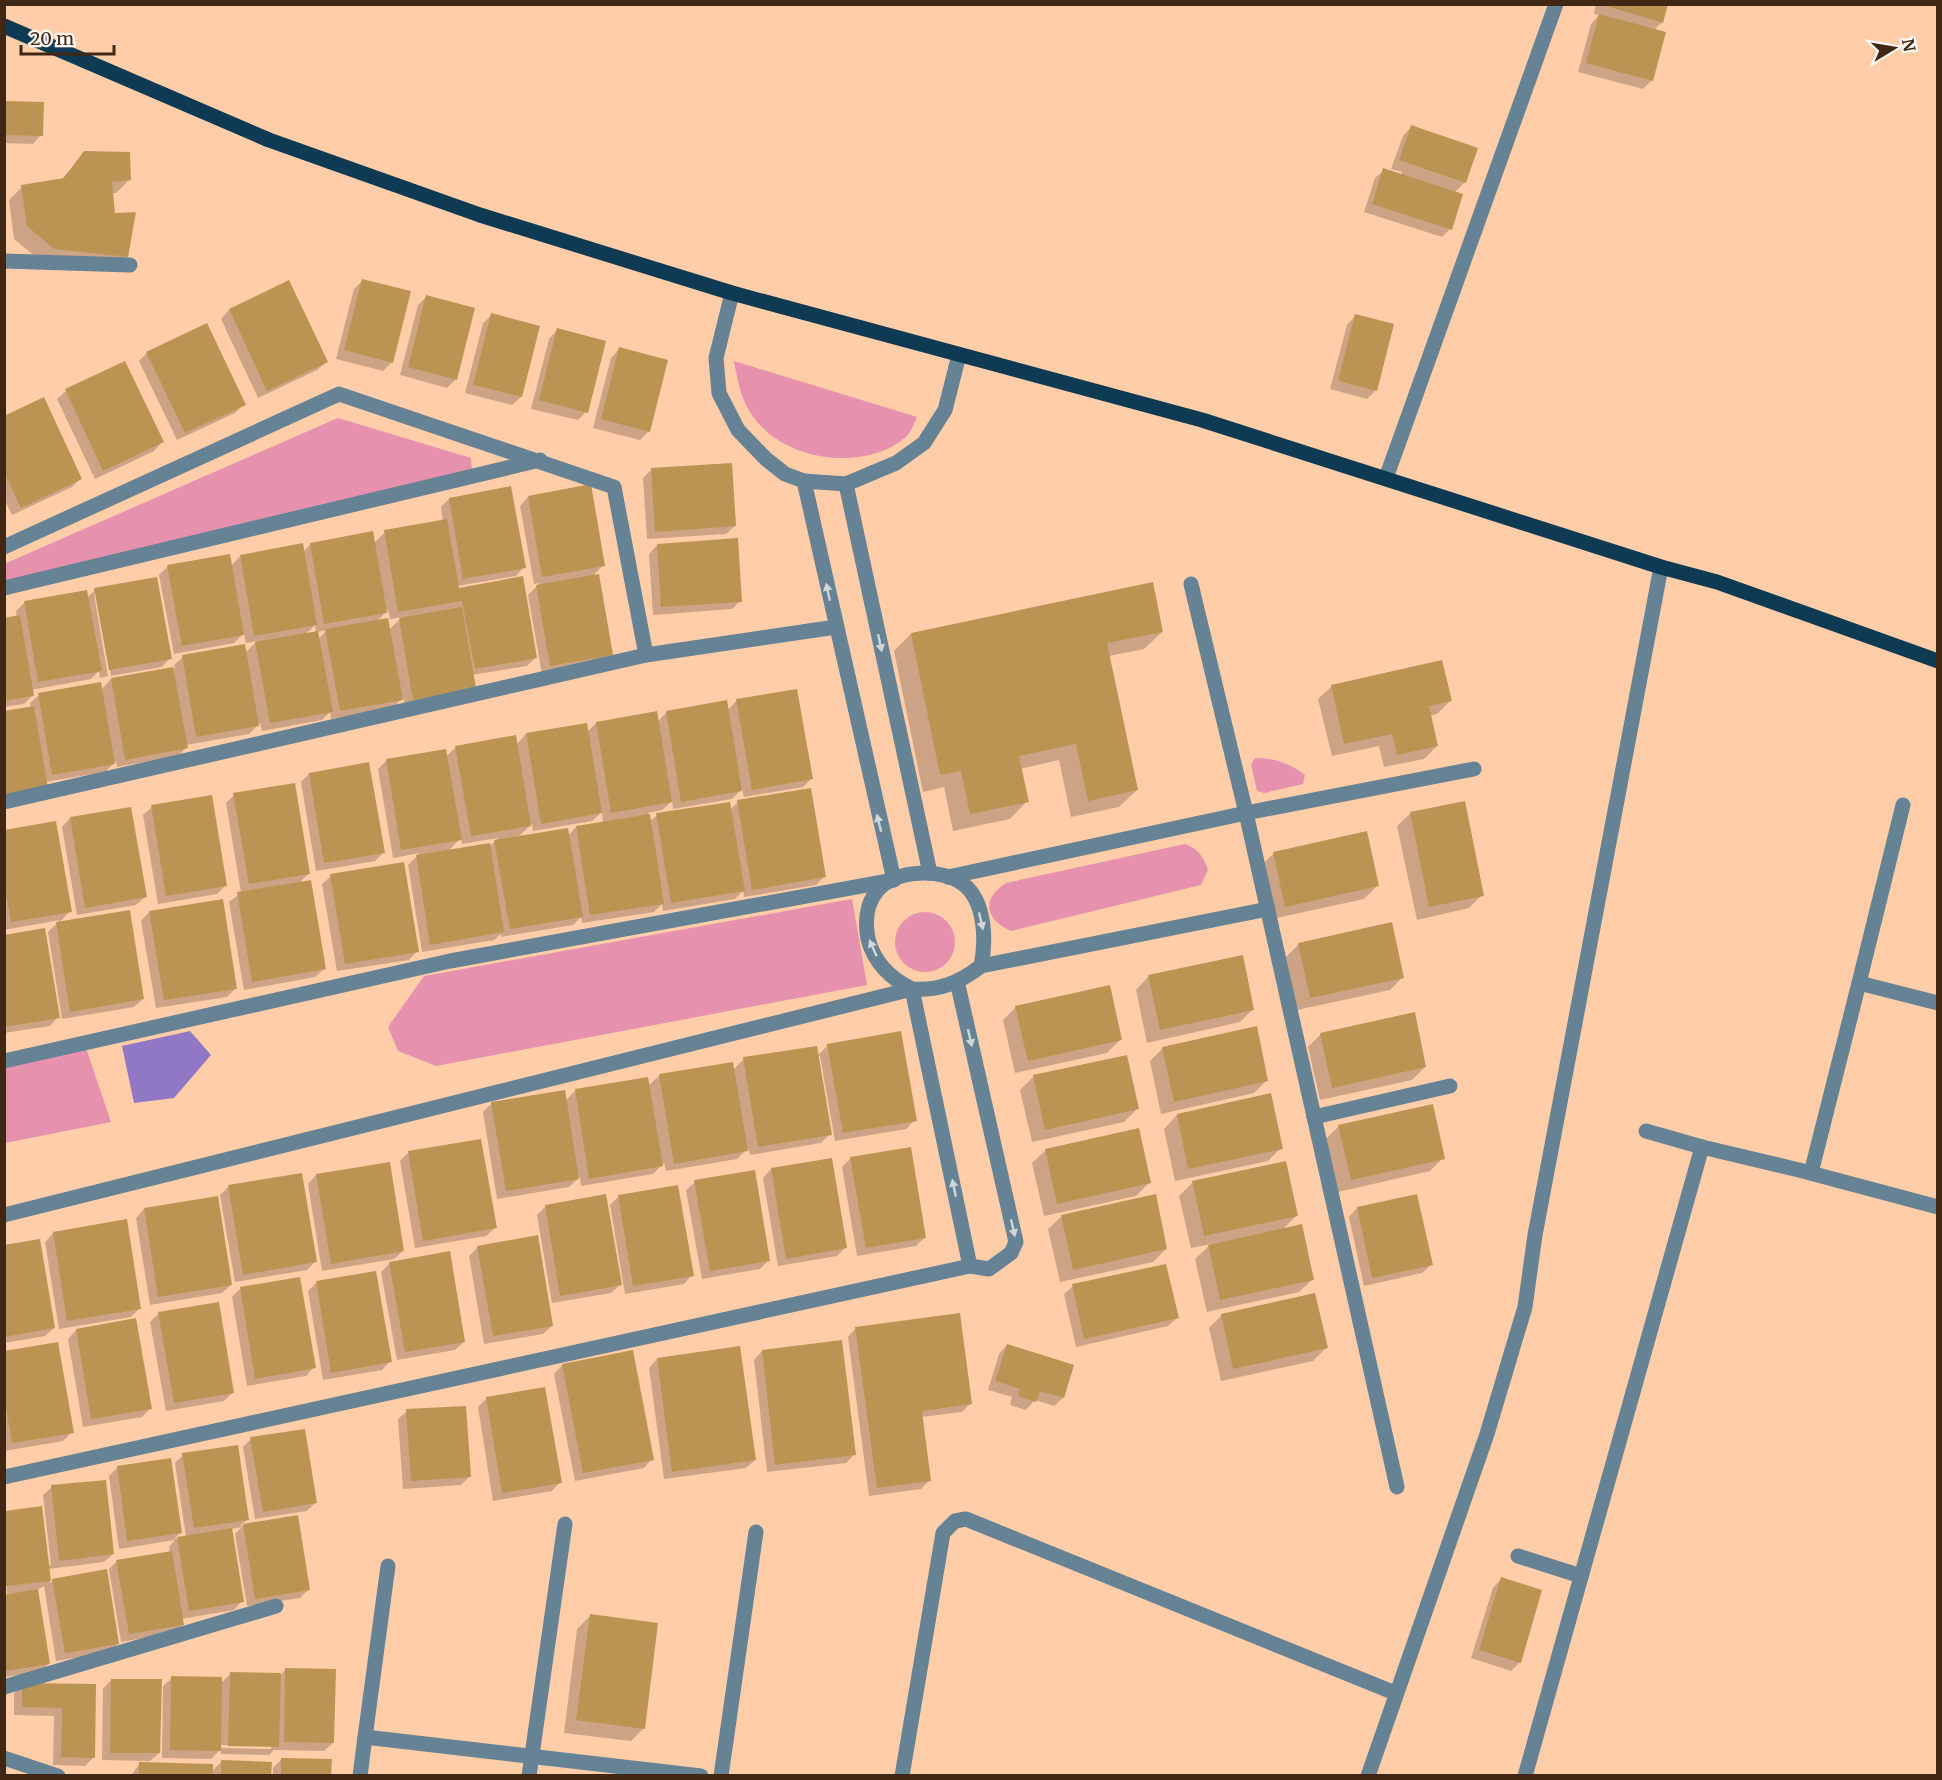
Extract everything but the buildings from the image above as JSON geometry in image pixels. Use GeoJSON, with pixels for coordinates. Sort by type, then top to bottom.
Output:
{"type":"FeatureCollection","features":[{"type":"Feature","properties":{"kind":"main road"},"geometry":{"type":"LineString","coordinates":[[4,26],[269,140],[480,215],[732,293],[1202,420],[1661,567],[1717,582],[1938,661]]}},
{"type":"Feature","properties":{"kind":"street"},"geometry":{"type":"LineString","coordinates":[[1386,478],[1556,4]]}},
{"type":"Feature","properties":{"kind":"street"},"geometry":{"type":"LineString","coordinates":[[4,261],[130,265]]}},
{"type":"Feature","properties":{"kind":"street"},"geometry":{"type":"LineString","coordinates":[[732,293],[716,358],[719,393],[738,430],[766,459],[785,474],[804,481],[846,484],[896,463],[924,443],[945,410],[959,355]]}},
{"type":"Feature","properties":{"kind":"street"},"geometry":{"type":"LineString","coordinates":[[4,547],[339,394],[540,460],[614,488],[646,655]]}},
{"type":"Feature","properties":{"kind":"street"},"geometry":{"type":"LineString","coordinates":[[4,588],[540,460]]}},
{"type":"Feature","properties":{"kind":"street"},"geometry":{"type":"LineString","coordinates":[[804,481],[894,880]]}},
{"type":"Feature","properties":{"kind":"street"},"geometry":{"type":"LineString","coordinates":[[846,484],[930,873]]}},
{"type":"Feature","properties":{"kind":"street"},"geometry":{"type":"LineString","coordinates":[[1368,1776],[1487,1434],[1525,1307],[1535,1234],[1661,567]]}},
{"type":"Feature","properties":{"kind":"street"},"geometry":{"type":"LineString","coordinates":[[1191,584],[1268,909],[1397,1487]]}},
{"type":"Feature","properties":{"kind":"street"},"geometry":{"type":"LineString","coordinates":[[4,802],[646,655],[836,627]]}},
{"type":"Feature","properties":{"kind":"street"},"geometry":{"type":"LineString","coordinates":[[948,877],[1246,813],[1474,769]]}},
{"type":"Feature","properties":{"kind":"street"},"geometry":{"type":"LineString","coordinates":[[1811,1173],[1903,805]]}},
{"type":"Feature","properties":{"kind":"street"},"geometry":{"type":"LineString","coordinates":[[4,1061],[450,961],[930,873],[964,884],[975,899],[984,935],[981,966]]}},
{"type":"Feature","properties":{"kind":"street"},"geometry":{"type":"LineString","coordinates":[[894,880],[878,890],[868,908],[866,928],[870,948],[881,965],[895,980],[912,989]]}},
{"type":"Feature","properties":{"kind":"street"},"geometry":{"type":"LineString","coordinates":[[4,1215],[912,989],[934,990],[957,981],[981,966],[1268,909]]}},
{"type":"Feature","properties":{"kind":"street"},"geometry":{"type":"LineString","coordinates":[[4,1477],[970,1266],[989,1269],[1011,1253],[1016,1242],[957,981]]}},
{"type":"Feature","properties":{"kind":"street"},"geometry":{"type":"LineString","coordinates":[[1859,983],[1938,1003]]}},
{"type":"Feature","properties":{"kind":"street"},"geometry":{"type":"LineString","coordinates":[[912,989],[970,1266]]}},
{"type":"Feature","properties":{"kind":"street"},"geometry":{"type":"LineString","coordinates":[[1314,1117],[1450,1086]]}},
{"type":"Feature","properties":{"kind":"street"},"geometry":{"type":"LineString","coordinates":[[1646,1131],[1702,1148],[1811,1173],[1938,1207]]}},
{"type":"Feature","properties":{"kind":"street"},"geometry":{"type":"LineString","coordinates":[[1525,1776],[1702,1148]]}},
{"type":"Feature","properties":{"kind":"street"},"geometry":{"type":"LineString","coordinates":[[902,1776],[943,1533],[955,1521],[966,1519],[1395,1693]]}},
{"type":"Feature","properties":{"kind":"street"},"geometry":{"type":"LineString","coordinates":[[529,1776],[565,1524]]}},
{"type":"Feature","properties":{"kind":"street"},"geometry":{"type":"LineString","coordinates":[[721,1776],[756,1532]]}},
{"type":"Feature","properties":{"kind":"street"},"geometry":{"type":"LineString","coordinates":[[1518,1556],[1581,1576]]}},
{"type":"Feature","properties":{"kind":"street"},"geometry":{"type":"LineString","coordinates":[[360,1776],[388,1566]]}},
{"type":"Feature","properties":{"kind":"street"},"geometry":{"type":"LineString","coordinates":[[4,1687],[276,1606]]}},
{"type":"Feature","properties":{"kind":"street"},"geometry":{"type":"LineString","coordinates":[[365,1737],[701,1776]]}},
{"type":"Feature","properties":{"kind":"street"},"geometry":{"type":"LineString","coordinates":[[4,1758],[58,1776]]}},
{"type":"Feature","properties":{"kind":"shaded area"},"geometry":{"type":"Polygon","coordinates":[[[734,361],[917,417],[906,437],[891,447],[873,454],[854,458],[835,458],[797,450],[765,430],[752,414],[740,390],[734,361]]]}},
{"type":"Feature","properties":{"kind":"shaded area"},"geometry":{"type":"Polygon","coordinates":[[[338,418],[471,458],[472,472],[5,585],[4,564],[338,418]]]}},
{"type":"Feature","properties":{"kind":"shaded area"},"geometry":{"type":"Polygon","coordinates":[[[1255,758],[1275,760],[1294,768],[1305,775],[1303,784],[1264,793],[1257,791],[1251,765],[1255,758]]]}},
{"type":"Feature","properties":{"kind":"shaded area"},"geometry":{"type":"Polygon","coordinates":[[[1185,844],[1200,854],[1208,870],[1201,885],[1011,931],[991,915],[990,902],[998,889],[1006,883],[1185,844]]]}},
{"type":"Feature","properties":{"kind":"shaded area"},"geometry":{"type":"Polygon","coordinates":[[[852,899],[867,985],[436,1066],[398,1051],[388,1027],[424,976],[852,899]]]}},
{"type":"Feature","properties":{"kind":"shaded area"},"geometry":{"type":"Polygon","coordinates":[[[925,912],[942,917],[950,925],[955,942],[950,959],[942,967],[925,972],[908,967],[900,959],[895,942],[900,925],[908,917],[925,912]]]}},
{"type":"Feature","properties":{"kind":"shaded area"},"geometry":{"type":"Polygon","coordinates":[[[190,1031],[211,1055],[174,1098],[134,1103],[122,1046],[190,1031]]]}},
{"type":"Feature","properties":{"kind":"shaded area"},"geometry":{"type":"Polygon","coordinates":[[[84,1042],[111,1122],[5,1143],[5,1056],[84,1042]]]}}]}
